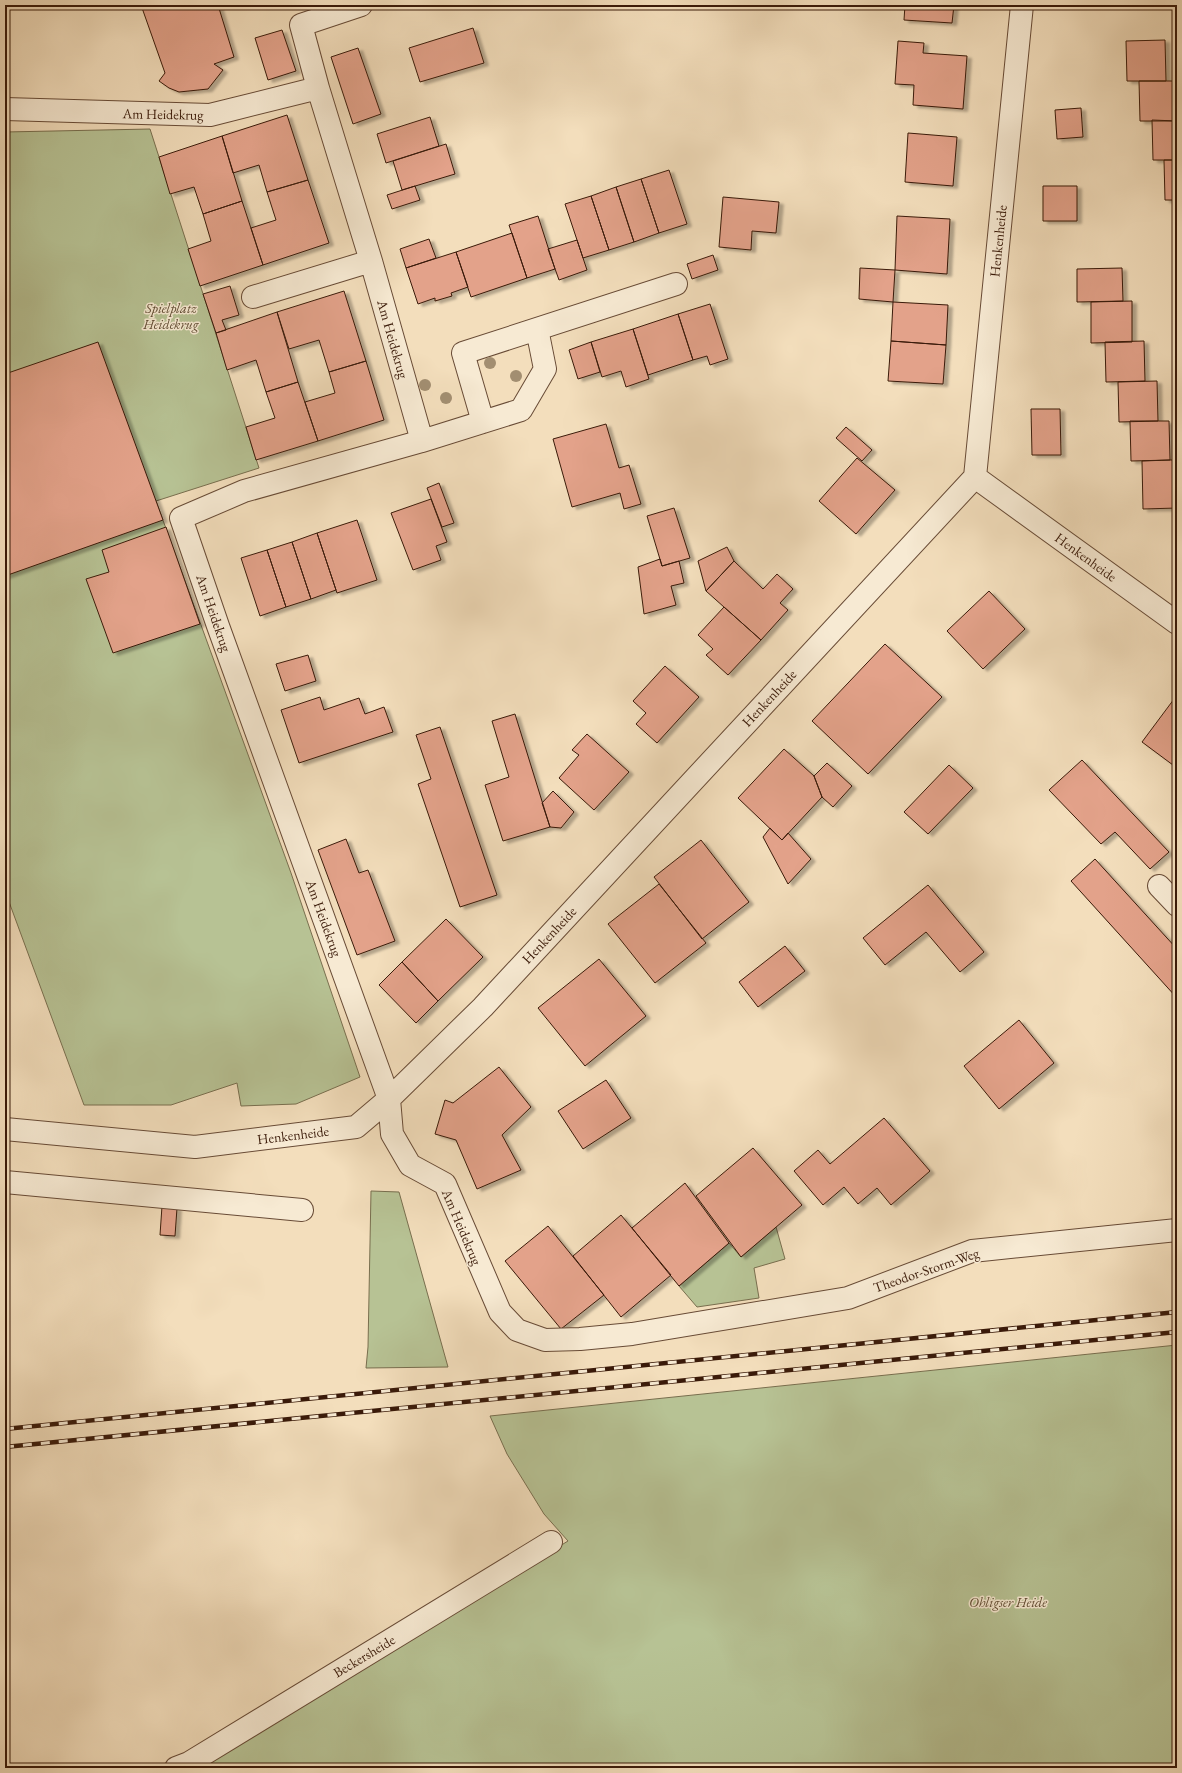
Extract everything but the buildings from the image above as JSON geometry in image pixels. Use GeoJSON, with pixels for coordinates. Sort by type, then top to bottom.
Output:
{"type":"FeatureCollection","features":[{"type":"Feature","properties":{"kind":"street","name":"Am Heidekrug"},"geometry":{"type":"LineString","coordinates":[[361,5],[301,25],[318,88],[371,261],[422,441]]}},
{"type":"Feature","properties":{"kind":"street","name":"Henkenheide"},"geometry":{"type":"LineString","coordinates":[[5,1129],[195,1148],[356,1127],[389,1098],[483,1006],[975,477],[1022,5]]}},
{"type":"Feature","properties":{"kind":"street","name":"Am Heidekrug"},"geometry":{"type":"LineString","coordinates":[[5,110],[210,115],[318,88]]}},
{"type":"Feature","properties":{"kind":"street"},"geometry":{"type":"LineString","coordinates":[[253,297],[371,261]]}},
{"type":"Feature","properties":{"kind":"street"},"geometry":{"type":"LineString","coordinates":[[483,422],[463,353],[676,284]]}},
{"type":"Feature","properties":{"kind":"street","name":"Am Heidekrug"},"geometry":{"type":"LineString","coordinates":[[537,329],[545,369],[521,410],[422,441],[244,491],[181,518],[221,634],[389,1098],[392,1134],[410,1164],[445,1184],[500,1312],[517,1330],[545,1340],[580,1339],[632,1334],[725,1318]]}},
{"type":"Feature","properties":{"kind":"street","name":"Henkenheide"},"geometry":{"type":"LineString","coordinates":[[975,477],[1177,623]]}},
{"type":"Feature","properties":{"kind":"street"},"geometry":{"type":"LineString","coordinates":[[1159,886],[1177,905]]}},
{"type":"Feature","properties":{"kind":"street"},"geometry":{"type":"LineString","coordinates":[[5,1182],[302,1210]]}},
{"type":"Feature","properties":{"kind":"street","name":"Theodor-Storm-Weg"},"geometry":{"type":"LineString","coordinates":[[725,1318],[848,1298],[972,1251],[1177,1230]]}},
{"type":"Feature","properties":{"kind":"street","name":"Beckersheide"},"geometry":{"type":"LineString","coordinates":[[176,1768],[188,1763],[551,1542]]}},
{"type":"Feature","properties":{"kind":"green space","name":"Spielplatz Heidekrug"},"geometry":{"type":"Polygon","coordinates":[[[150,129],[259,468],[156,501],[291,873],[360,1077],[296,1104],[241,1106],[237,1083],[171,1105],[84,1105],[5,891],[5,132],[150,129]]]}},
{"type":"Feature","properties":{"kind":"green space"},"geometry":{"type":"Polygon","coordinates":[[[371,1191],[399,1192],[448,1367],[366,1368],[368,1347],[371,1191]]]}},
{"type":"Feature","properties":{"kind":"green space"},"geometry":{"type":"Polygon","coordinates":[[[776,1227],[785,1259],[754,1268],[759,1298],[697,1307],[679,1286],[729,1243],[741,1257],[776,1227]]]}},
{"type":"Feature","properties":{"kind":"green space","name":"Ohligser Heide"},"geometry":{"type":"Polygon","coordinates":[[[1177,1345],[1177,1768],[198,1768],[568,1541],[544,1514],[507,1454],[490,1416],[1177,1345]]]}},
{"type":"Feature","properties":{"kind":"railway"},"geometry":{"type":"LineString","coordinates":[[5,1429],[1177,1312]]}},
{"type":"Feature","properties":{"kind":"railway"},"geometry":{"type":"LineString","coordinates":[[5,1447],[1177,1332]]}}]}
